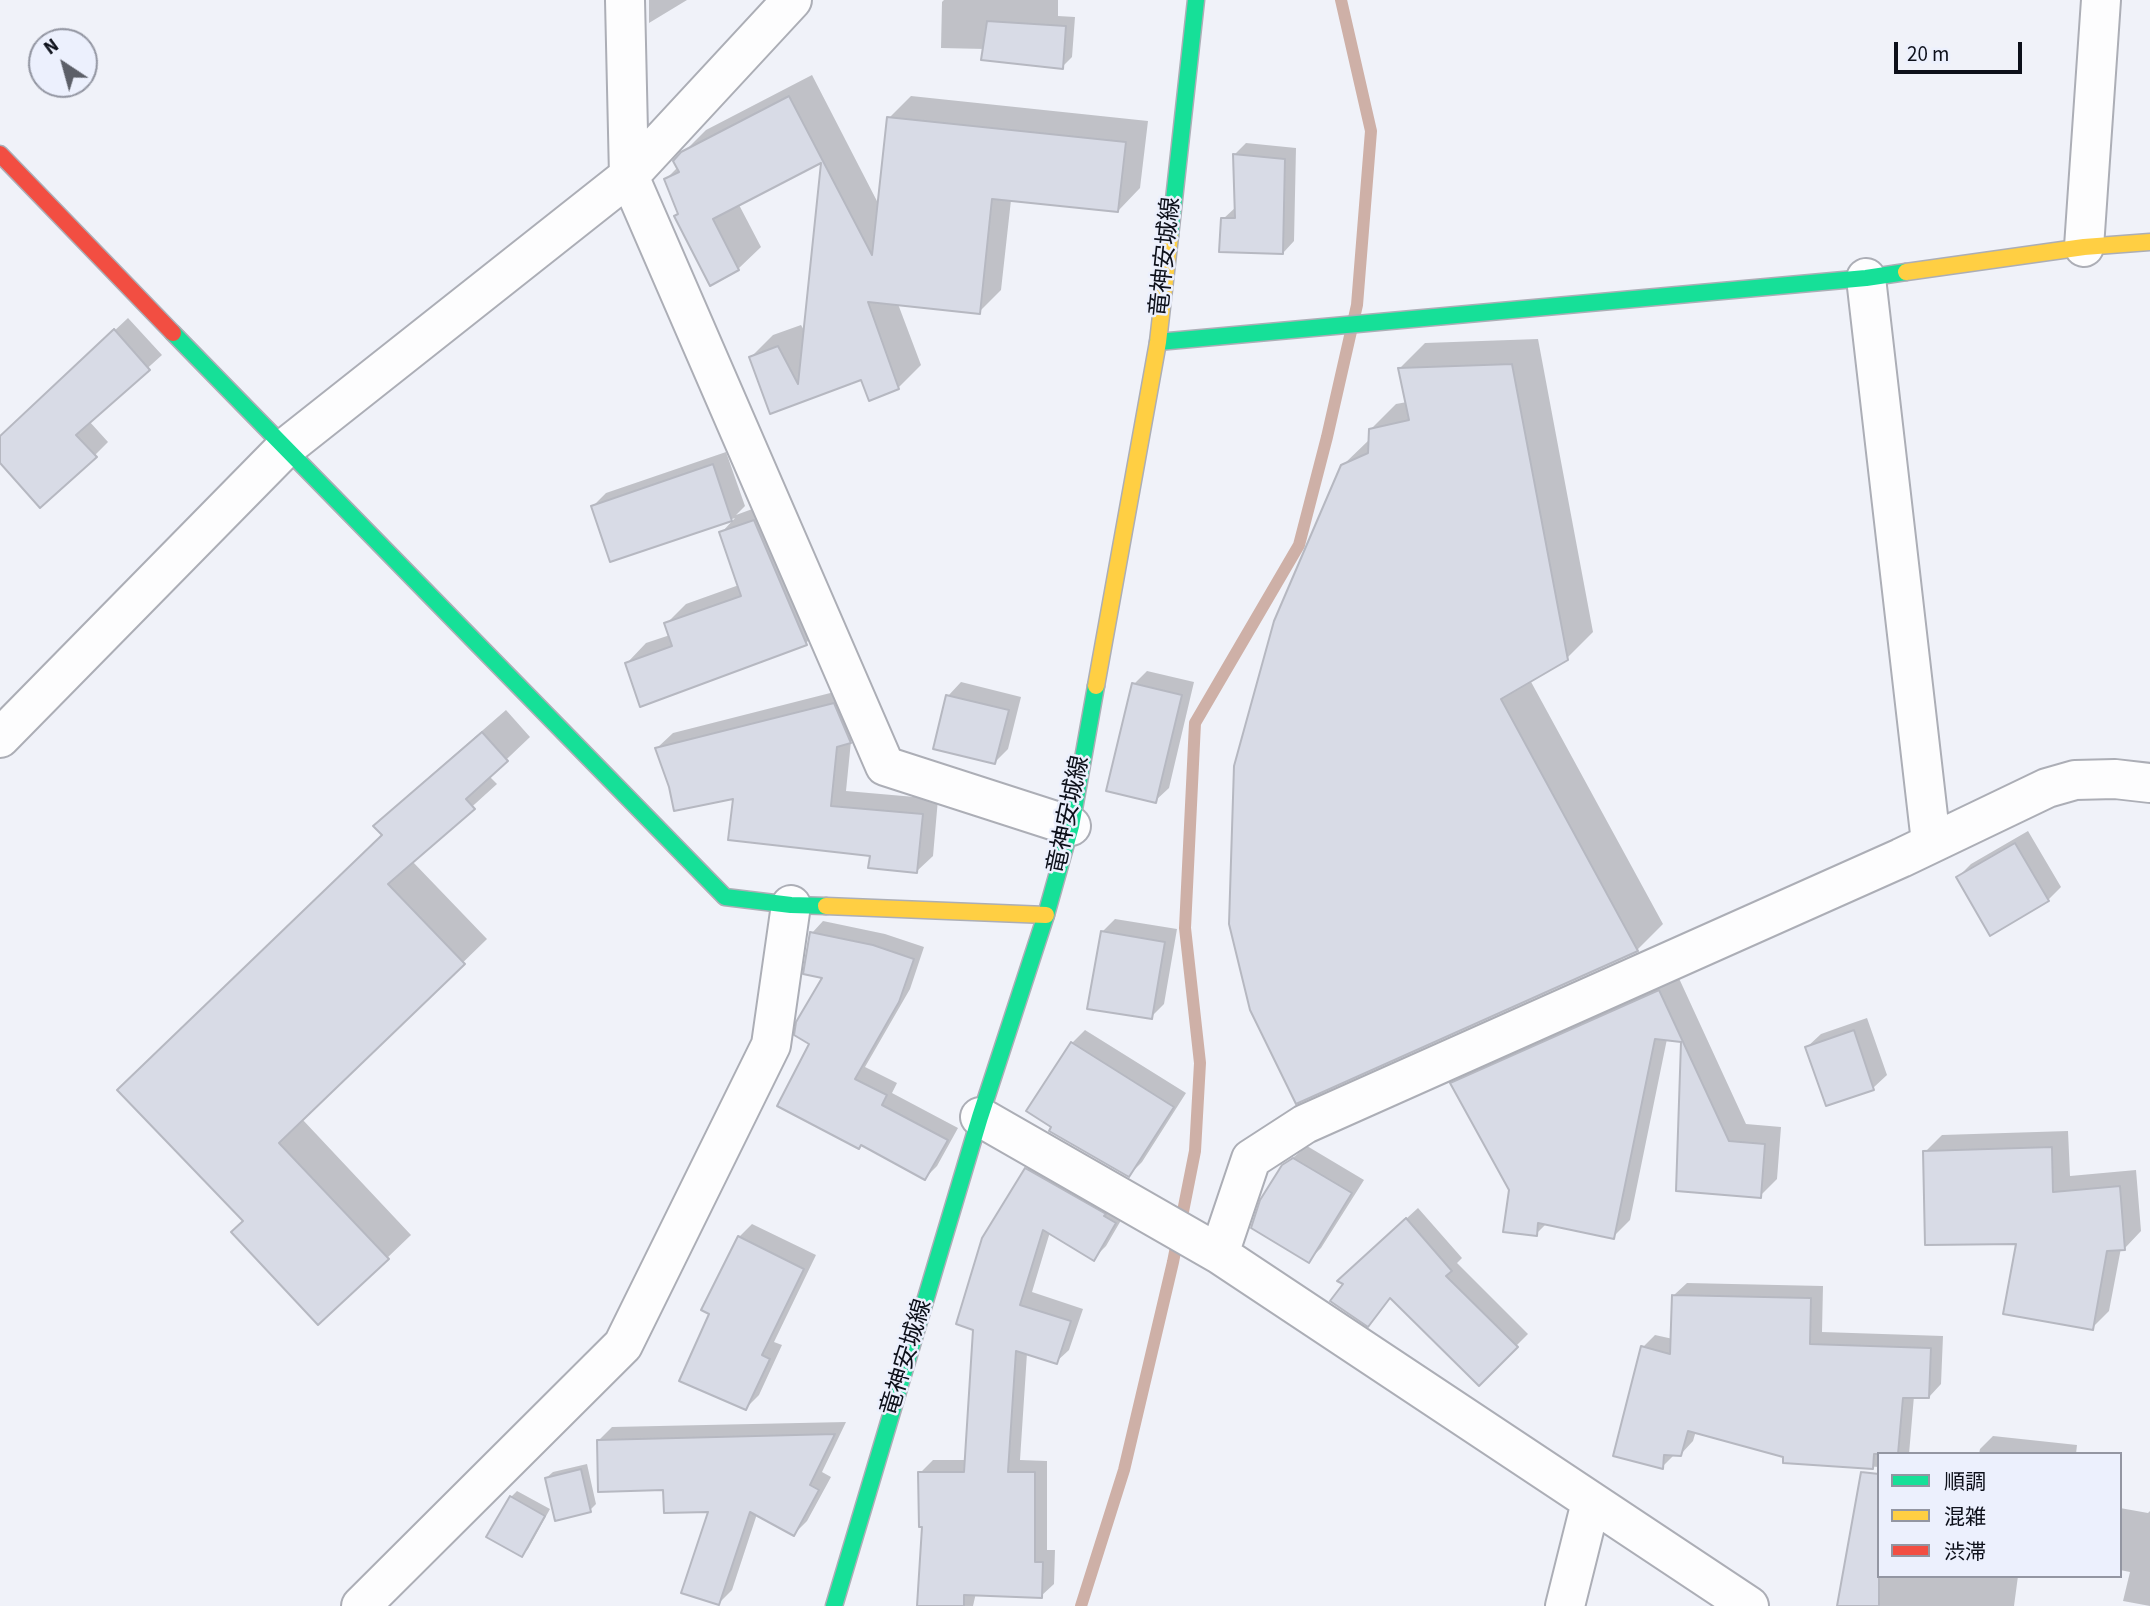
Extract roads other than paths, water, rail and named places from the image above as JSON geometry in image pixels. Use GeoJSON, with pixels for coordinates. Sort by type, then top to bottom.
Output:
{"type":"FeatureCollection","features":[{"type":"Feature","properties":{"kind":"street"},"geometry":{"type":"LineString","coordinates":[[625,0],[629,176],[885,766],[1071,826]]}},
{"type":"Feature","properties":{"kind":"street"},"geometry":{"type":"LineString","coordinates":[[0,738],[284,449],[629,176],[792,0]]}},
{"type":"Feature","properties":{"kind":"street","name":"竜神安城線"},"geometry":{"type":"LineString","coordinates":[[834,1606],[980,1118],[1046,915],[1071,826],[1158,342],[1196,0]]}},
{"type":"Feature","properties":{"kind":"street"},"geometry":{"type":"LineString","coordinates":[[2084,247],[2101,0]]}},
{"type":"Feature","properties":{"kind":"street"},"geometry":{"type":"LineString","coordinates":[[0,154],[284,449],[725,897],[791,905],[1046,915]]}},
{"type":"Feature","properties":{"kind":"street"},"geometry":{"type":"LineString","coordinates":[[1158,342],[1866,278],[2084,247],[2150,242]]}},
{"type":"Feature","properties":{"kind":"street"},"geometry":{"type":"LineString","coordinates":[[1866,278],[1931,842]]}},
{"type":"Feature","properties":{"kind":"street"},"geometry":{"type":"LineString","coordinates":[[1219,1254],[1251,1159],[1305,1124],[1889,864],[2047,788],[2075,780],[2115,779],[2150,783]]}},
{"type":"Feature","properties":{"kind":"street"},"geometry":{"type":"LineString","coordinates":[[361,1606],[623,1345],[771,1045],[791,905]]}},
{"type":"Feature","properties":{"kind":"street"},"geometry":{"type":"LineString","coordinates":[[980,1118],[1219,1254],[1749,1606]]}},
{"type":"Feature","properties":{"kind":"street"},"geometry":{"type":"LineString","coordinates":[[1565,1606],[1591,1502]]}},
{"type":"Feature","properties":{"kind":"waterway"},"geometry":{"type":"LineString","coordinates":[[1081,1606],[1124,1470],[1173,1262],[1195,1151],[1200,1063],[1185,928],[1195,723],[1299,545],[1357,305],[1371,131],[1341,0]]}}]}
